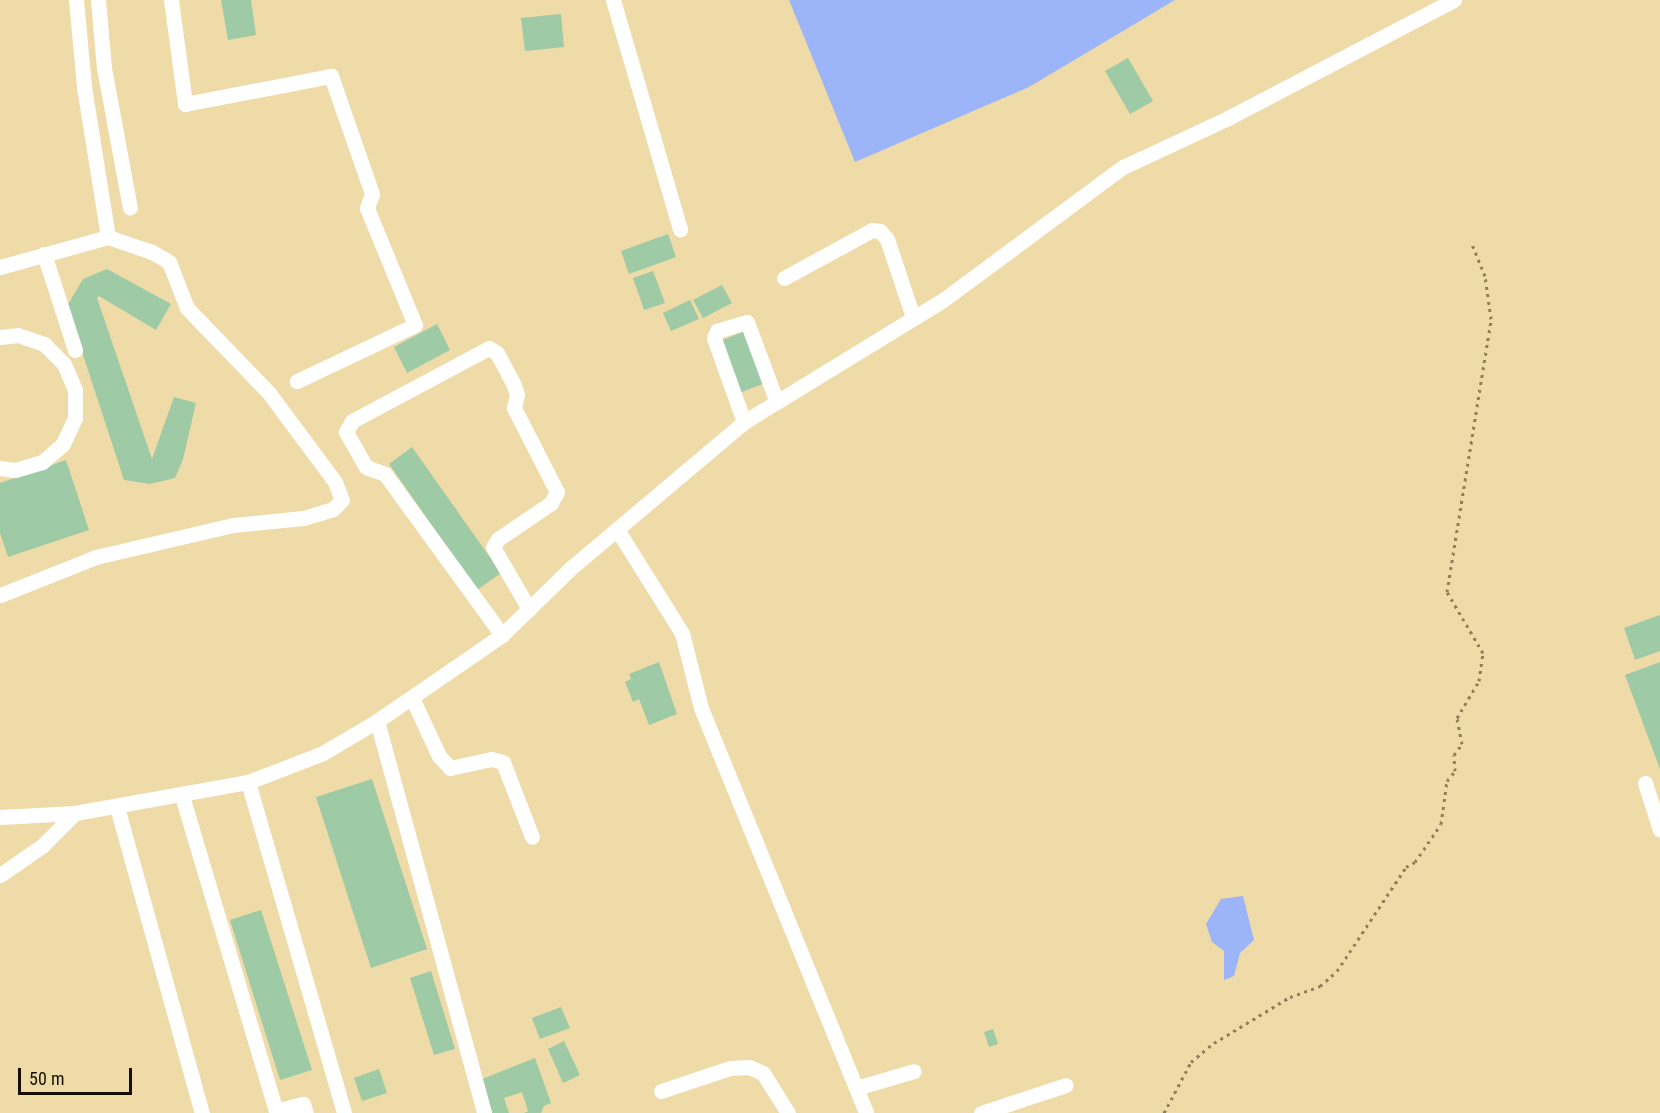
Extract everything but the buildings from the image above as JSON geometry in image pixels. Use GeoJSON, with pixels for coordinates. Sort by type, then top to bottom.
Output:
{"type":"FeatureCollection","features":[{"type":"Feature","properties":{"kind":"street"},"geometry":{"type":"LineString","coordinates":[[76,0],[84,87],[108,237]]}},
{"type":"Feature","properties":{"kind":"street"},"geometry":{"type":"LineString","coordinates":[[98,0],[104,68],[130,208]]}},
{"type":"Feature","properties":{"kind":"street"},"geometry":{"type":"LineString","coordinates":[[171,0],[185,104],[331,76],[372,194],[367,208],[415,325],[297,381]]}},
{"type":"Feature","properties":{"kind":"street"},"geometry":{"type":"LineString","coordinates":[[613,0],[680,229]]}},
{"type":"Feature","properties":{"kind":"street"},"geometry":{"type":"LineString","coordinates":[[0,817],[75,813],[182,796],[248,782],[323,753],[413,699],[502,635],[572,567],[618,531],[744,422],[913,317],[1123,167],[1228,118],[1454,0]]}},
{"type":"Feature","properties":{"kind":"street"},"geometry":{"type":"LineString","coordinates":[[784,278],[872,230],[880,231],[887,239],[913,317]]}},
{"type":"Feature","properties":{"kind":"street"},"geometry":{"type":"LineString","coordinates":[[0,267],[108,237],[152,252],[169,262],[188,308],[269,393],[335,482],[342,500],[333,509],[303,518],[210,530],[96,557],[0,595]]}},
{"type":"Feature","properties":{"kind":"street"},"geometry":{"type":"LineString","coordinates":[[44,254],[75,350]]}},
{"type":"Feature","properties":{"kind":"street"},"geometry":{"type":"LineString","coordinates":[[744,422],[714,338],[717,331],[747,322],[776,400]]}},
{"type":"Feature","properties":{"kind":"street"},"geometry":{"type":"LineString","coordinates":[[0,337],[18,335],[44,344],[64,364],[75,390],[75,418],[63,444],[42,462],[15,470],[0,468]]}},
{"type":"Feature","properties":{"kind":"street"},"geometry":{"type":"LineString","coordinates":[[502,635],[385,474],[366,467],[346,432],[352,420],[489,348],[497,353],[513,383],[517,394],[514,408],[557,492],[551,503],[498,539],[493,547],[529,609]]}},
{"type":"Feature","properties":{"kind":"street"},"geometry":{"type":"LineString","coordinates":[[618,531],[682,633],[701,708],[866,1113]]}},
{"type":"Feature","properties":{"kind":"street"},"geometry":{"type":"LineString","coordinates":[[413,699],[438,756],[450,768],[491,759],[503,762],[532,837]]}},
{"type":"Feature","properties":{"kind":"street"},"geometry":{"type":"LineString","coordinates":[[377,721],[484,1113]]}},
{"type":"Feature","properties":{"kind":"street"},"geometry":{"type":"LineString","coordinates":[[248,782],[344,1113]]}},
{"type":"Feature","properties":{"kind":"street"},"geometry":{"type":"LineString","coordinates":[[1646,783],[1660,830]]}},
{"type":"Feature","properties":{"kind":"street"},"geometry":{"type":"LineString","coordinates":[[182,796],[276,1111],[303,1104],[306,1113]]}},
{"type":"Feature","properties":{"kind":"street"},"geometry":{"type":"LineString","coordinates":[[117,807],[202,1113]]}},
{"type":"Feature","properties":{"kind":"street"},"geometry":{"type":"LineString","coordinates":[[0,875],[42,846],[75,813]]}},
{"type":"Feature","properties":{"kind":"street"},"geometry":{"type":"LineString","coordinates":[[661,1090],[730,1068],[749,1067],[763,1073],[788,1113]]}},
{"type":"Feature","properties":{"kind":"street"},"geometry":{"type":"LineString","coordinates":[[856,1089],[914,1071]]}},
{"type":"Feature","properties":{"kind":"street"},"geometry":{"type":"LineString","coordinates":[[981,1113],[1066,1085]]}},
{"type":"Feature","properties":{"kind":"path"},"geometry":{"type":"LineString","coordinates":[[1164,1113],[1191,1062],[1214,1042],[1290,997],[1320,986],[1337,971],[1406,867],[1415,862],[1441,824],[1447,782],[1455,771],[1454,755],[1462,744],[1457,718],[1479,681],[1483,653],[1447,592],[1491,320],[1485,276],[1471,242]]}},
{"type":"Feature","properties":{"kind":"water"},"geometry":{"type":"Polygon","coordinates":[[[789,0],[1175,0],[1029,87],[855,162],[789,0]]]}},
{"type":"Feature","properties":{"kind":"water"},"geometry":{"type":"Polygon","coordinates":[[[1243,896],[1254,940],[1240,953],[1234,976],[1224,980],[1224,951],[1212,942],[1206,924],[1221,899],[1243,896]]]}}]}
